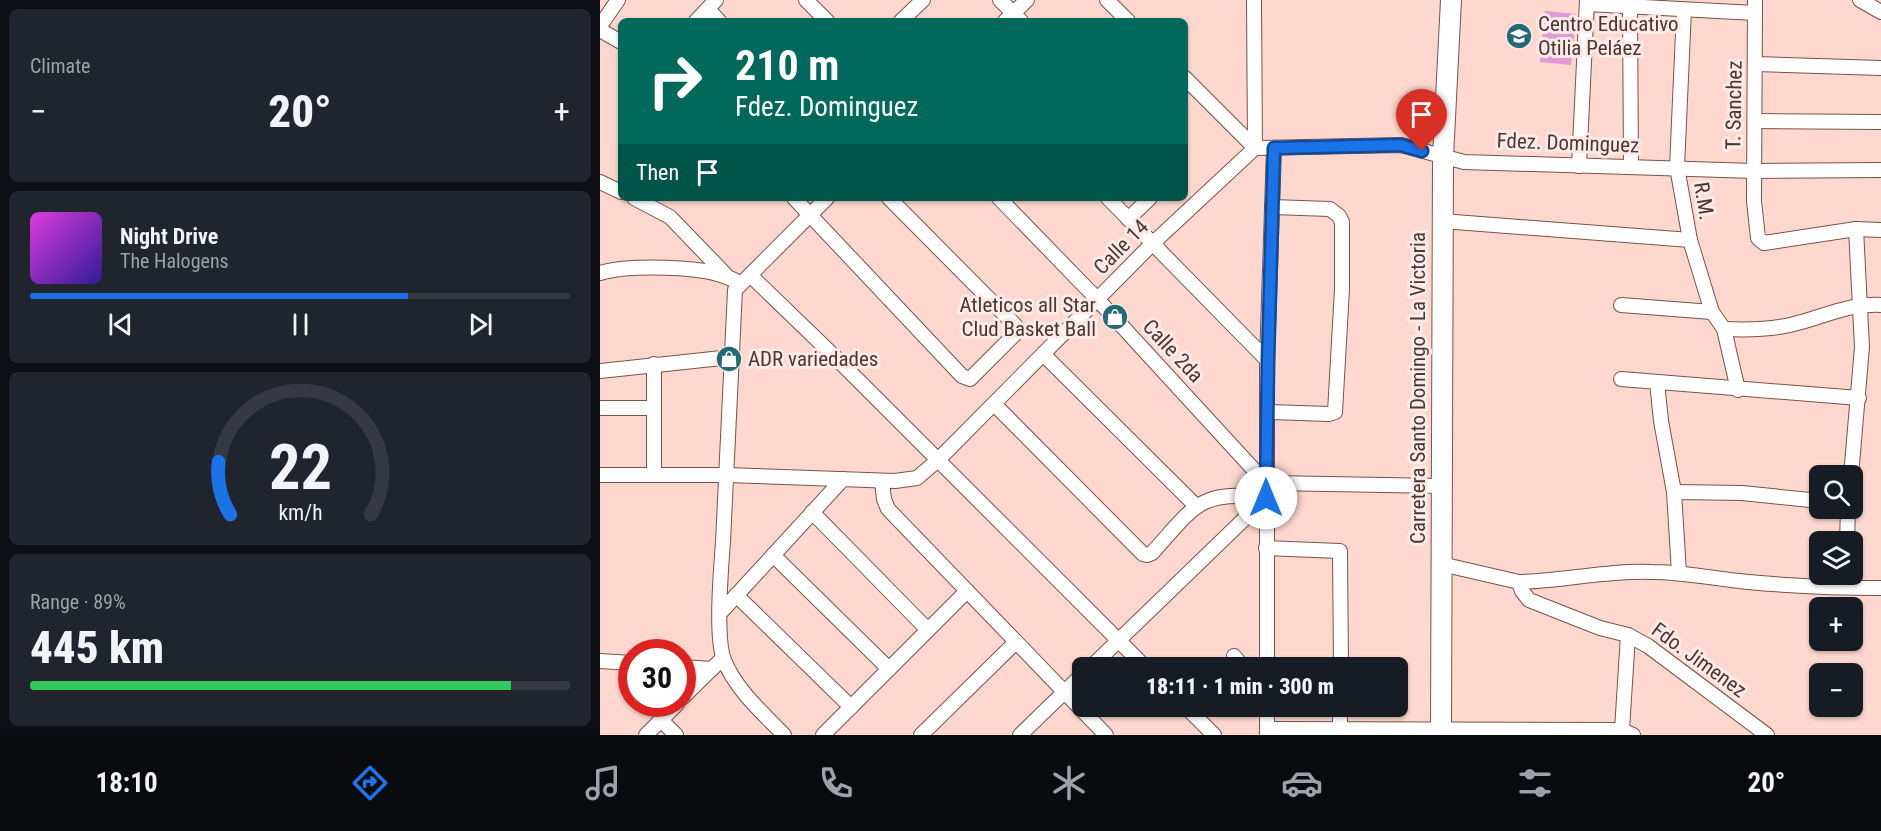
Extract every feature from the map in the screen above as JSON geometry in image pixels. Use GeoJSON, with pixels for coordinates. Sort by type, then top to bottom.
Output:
{"type":"FeatureCollection","features":[{"type":"Feature","properties":{"kind":"main road","name":"Carretera Santo Domingo - La Victoria"},"geometry":{"type":"LineString","coordinates":[[1440,0],[1449,42]]}},
{"type":"Feature","properties":{"kind":"main road","name":"Carretera Santo Domingo - La Victoria"},"geometry":{"type":"LineString","coordinates":[[1441,733],[1442,221],[1451,0]]}},
{"type":"Feature","properties":{"kind":"street"},"geometry":{"type":"LineString","coordinates":[[618,0],[600,28],[618,40]]}},
{"type":"Feature","properties":{"kind":"street"},"geometry":{"type":"LineString","coordinates":[[806,0],[824,18]]}},
{"type":"Feature","properties":{"kind":"street"},"geometry":{"type":"LineString","coordinates":[[1000,0],[1013,18],[1027,0]]}},
{"type":"Feature","properties":{"kind":"street"},"geometry":{"type":"LineString","coordinates":[[1107,0],[1125,18]]}},
{"type":"Feature","properties":{"kind":"street"},"geometry":{"type":"LineString","coordinates":[[1254,0],[1255,148]]}},
{"type":"Feature","properties":{"kind":"street"},"geometry":{"type":"LineString","coordinates":[[1860,0],[1881,12]]}},
{"type":"Feature","properties":{"kind":"street"},"geometry":{"type":"LineString","coordinates":[[1579,166],[1587,2]]}},
{"type":"Feature","properties":{"kind":"street","name":"T. Sanchez"},"geometry":{"type":"LineString","coordinates":[[1587,2],[1684,10],[1755,6],[1754,171],[1758,238],[1761,242],[1776,242],[1856,229],[1881,230]]}},
{"type":"Feature","properties":{"kind":"street"},"geometry":{"type":"LineString","coordinates":[[903,18],[913,3]]}},
{"type":"Feature","properties":{"kind":"street"},"geometry":{"type":"LineString","coordinates":[[699,18],[712,4],[718,18]]}},
{"type":"Feature","properties":{"kind":"street"},"geometry":{"type":"LineString","coordinates":[[1630,7],[1631,167]]}},
{"type":"Feature","properties":{"kind":"street","name":"R.M."},"geometry":{"type":"LineString","coordinates":[[1684,10],[1677,167],[1690,240],[1712,312],[1724,329],[1738,390]]}},
{"type":"Feature","properties":{"kind":"street"},"geometry":{"type":"LineString","coordinates":[[1755,64],[1881,68]]}},
{"type":"Feature","properties":{"kind":"street"},"geometry":{"type":"LineString","coordinates":[[1188,81],[1255,148]]}},
{"type":"Feature","properties":{"kind":"street"},"geometry":{"type":"LineString","coordinates":[[1755,121],[1881,122]]}},
{"type":"Feature","properties":{"kind":"street","name":"Fdez. Dominguez"},"geometry":{"type":"LineString","coordinates":[[1255,148],[1401,145],[1464,162],[1754,171],[1881,170]]}},
{"type":"Feature","properties":{"kind":"street","name":"Calle 14"},"geometry":{"type":"LineString","coordinates":[[882,481],[906,481],[917,478],[938,460],[1152,244],[1255,148]]}},
{"type":"Feature","properties":{"kind":"street"},"geometry":{"type":"LineString","coordinates":[[1267,657],[1266,483],[1274,148]]}},
{"type":"Feature","properties":{"kind":"street"},"geometry":{"type":"LineString","coordinates":[[600,182],[618,191]]}},
{"type":"Feature","properties":{"kind":"street"},"geometry":{"type":"LineString","coordinates":[[640,201],[670,217],[727,277]]}},
{"type":"Feature","properties":{"kind":"street"},"geometry":{"type":"LineString","coordinates":[[797,201],[962,376],[970,379],[1015,334],[1014,325],[892,201]]}},
{"type":"Feature","properties":{"kind":"street"},"geometry":{"type":"LineString","coordinates":[[784,735],[748,697],[731,675],[723,658],[721,612],[731,357],[742,283],[824,201]]}},
{"type":"Feature","properties":{"kind":"street","name":"Calle 2da"},"geometry":{"type":"LineString","coordinates":[[1002,201],[1098,300],[1266,483]]}},
{"type":"Feature","properties":{"kind":"street"},"geometry":{"type":"LineString","coordinates":[[1111,201],[1268,360]]}},
{"type":"Feature","properties":{"kind":"street"},"geometry":{"type":"LineString","coordinates":[[1128,219],[1147,201]]}},
{"type":"Feature","properties":{"kind":"street"},"geometry":{"type":"LineString","coordinates":[[1267,412],[1329,414],[1335,412],[1342,289],[1342,222],[1339,216],[1330,209],[1272,207]]}},
{"type":"Feature","properties":{"kind":"street"},"geometry":{"type":"LineString","coordinates":[[1442,221],[1690,240]]}},
{"type":"Feature","properties":{"kind":"street"},"geometry":{"type":"LineString","coordinates":[[1852,465],[1862,347],[1856,229]]}},
{"type":"Feature","properties":{"kind":"street"},"geometry":{"type":"LineString","coordinates":[[600,273],[632,268],[705,271],[742,283],[938,460],[1135,657]]}},
{"type":"Feature","properties":{"kind":"street"},"geometry":{"type":"LineString","coordinates":[[1622,305],[1712,312]]}},
{"type":"Feature","properties":{"kind":"street"},"geometry":{"type":"LineString","coordinates":[[1724,329],[1759,330],[1791,325],[1860,305],[1881,305]]}},
{"type":"Feature","properties":{"kind":"street"},"geometry":{"type":"LineString","coordinates":[[1043,354],[1195,506]]}},
{"type":"Feature","properties":{"kind":"street"},"geometry":{"type":"LineString","coordinates":[[600,371],[731,357]]}},
{"type":"Feature","properties":{"kind":"street"},"geometry":{"type":"LineString","coordinates":[[654,364],[654,475]]}},
{"type":"Feature","properties":{"kind":"street"},"geometry":{"type":"LineString","coordinates":[[1621,379],[1859,398]]}},
{"type":"Feature","properties":{"kind":"street"},"geometry":{"type":"LineString","coordinates":[[1657,382],[1661,422],[1674,492],[1679,573]]}},
{"type":"Feature","properties":{"kind":"street"},"geometry":{"type":"LineString","coordinates":[[994,404],[1143,554],[1152,553],[1195,506],[1212,498],[1232,495],[1266,498]]}},
{"type":"Feature","properties":{"kind":"street"},"geometry":{"type":"LineString","coordinates":[[600,408],[654,408]]}},
{"type":"Feature","properties":{"kind":"street"},"geometry":{"type":"LineString","coordinates":[[600,475],[726,475],[882,481],[884,499],[888,509],[1106,735]]}},
{"type":"Feature","properties":{"kind":"street"},"geometry":{"type":"LineString","coordinates":[[721,612],[843,479]]}},
{"type":"Feature","properties":{"kind":"street"},"geometry":{"type":"LineString","coordinates":[[1266,483],[1441,486]]}},
{"type":"Feature","properties":{"kind":"street"},"geometry":{"type":"LineString","coordinates":[[1674,492],[1742,493],[1809,500]]}},
{"type":"Feature","properties":{"kind":"street"},"geometry":{"type":"LineString","coordinates":[[1101,657],[1266,498]]}},
{"type":"Feature","properties":{"kind":"street"},"geometry":{"type":"LineString","coordinates":[[812,512],[928,630]]}},
{"type":"Feature","properties":{"kind":"street"},"geometry":{"type":"LineString","coordinates":[[1266,548],[1340,551],[1341,657]]}},
{"type":"Feature","properties":{"kind":"street"},"geometry":{"type":"LineString","coordinates":[[773,555],[889,669]]}},
{"type":"Feature","properties":{"kind":"street"},"geometry":{"type":"LineString","coordinates":[[1441,564],[1519,582],[1550,581],[1623,571],[1679,573],[1747,582],[1846,589],[1881,588]]}},
{"type":"Feature","properties":{"kind":"street","name":"Fdo. Jimenez"},"geometry":{"type":"LineString","coordinates":[[1519,582],[1529,600],[1600,628],[1628,635],[1648,646],[1767,735]]}},
{"type":"Feature","properties":{"kind":"street"},"geometry":{"type":"LineString","coordinates":[[823,735],[967,591]]}},
{"type":"Feature","properties":{"kind":"street"},"geometry":{"type":"LineString","coordinates":[[736,596],[851,707]]}},
{"type":"Feature","properties":{"kind":"street"},"geometry":{"type":"LineString","coordinates":[[1267,717],[1268,732],[1340,728],[1441,733],[1628,733],[1628,635]]}},
{"type":"Feature","properties":{"kind":"street"},"geometry":{"type":"LineString","coordinates":[[921,735],[1016,642]]}},
{"type":"Feature","properties":{"kind":"street"},"geometry":{"type":"LineString","coordinates":[[696,684],[723,658]]}},
{"type":"Feature","properties":{"kind":"street"},"geometry":{"type":"LineString","coordinates":[[600,661],[618,662]]}},
{"type":"Feature","properties":{"kind":"street"},"geometry":{"type":"LineString","coordinates":[[696,668],[712,669]]}},
{"type":"Feature","properties":{"kind":"street"},"geometry":{"type":"LineString","coordinates":[[1020,735],[1072,685]]}},
{"type":"Feature","properties":{"kind":"street"},"geometry":{"type":"LineString","coordinates":[[646,735],[664,717]]}},
{"type":"Feature","properties":{"kind":"street"},"geometry":{"type":"LineString","coordinates":[[1196,717],[1214,735]]}},
{"type":"Feature","properties":{"kind":"street"},"geometry":{"type":"LineString","coordinates":[[1340,717],[1340,728]]}},
{"type":"Feature","properties":{"kind":"street"},"geometry":{"type":"LineString","coordinates":[[661,720],[676,735]]}},
{"type":"Feature","properties":{"kind":"shaded area"},"geometry":{"type":"Polygon","coordinates":[[[1545,11],[1576,14],[1571,65],[1540,62],[1545,11]]]}},
{"type":"Feature","properties":{"kind":"place","name":"Centro Educativo Otilia Peláez"},"geometry":{"type":"Point","coordinates":[1519,36]}},
{"type":"Feature","properties":{"kind":"place","name":"Atleticos all Star Clud Basket Ball"},"geometry":{"type":"Point","coordinates":[1115,317]}},
{"type":"Feature","properties":{"kind":"place","name":"ADR variedades"},"geometry":{"type":"Point","coordinates":[729,359]}},
{"type":"Feature","properties":{"kind":"route"},"geometry":{"type":"LineString","coordinates":[[1266,498],[1274,148],[1401,145],[1422,151]]}}]}
